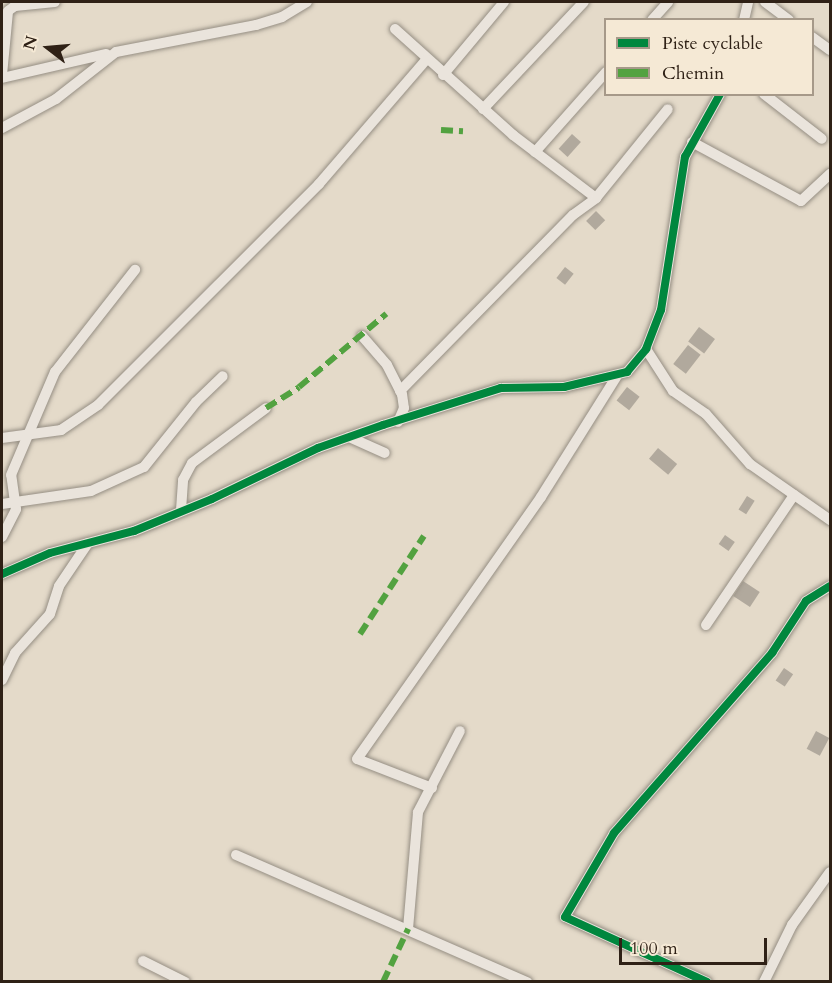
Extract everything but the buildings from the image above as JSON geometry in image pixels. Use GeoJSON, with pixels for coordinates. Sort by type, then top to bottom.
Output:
{"type":"FeatureCollection","features":[{"type":"Feature","properties":{"kind":"street"},"geometry":{"type":"LineString","coordinates":[[55,2],[15,6],[8,11],[2,76],[248,27],[282,17],[307,2]]}},
{"type":"Feature","properties":{"kind":"street"},"geometry":{"type":"LineString","coordinates":[[442,75],[504,2]]}},
{"type":"Feature","properties":{"kind":"street"},"geometry":{"type":"LineString","coordinates":[[483,109],[584,2]]}},
{"type":"Feature","properties":{"kind":"street"},"geometry":{"type":"LineString","coordinates":[[654,18],[668,2]]}},
{"type":"Feature","properties":{"kind":"street"},"geometry":{"type":"LineString","coordinates":[[744,18],[748,2]]}},
{"type":"Feature","properties":{"kind":"street"},"geometry":{"type":"LineString","coordinates":[[765,2],[786,18]]}},
{"type":"Feature","properties":{"kind":"street"},"geometry":{"type":"LineString","coordinates":[[395,29],[442,75],[596,198]]}},
{"type":"Feature","properties":{"kind":"street"},"geometry":{"type":"LineString","coordinates":[[814,38],[831,50]]}},
{"type":"Feature","properties":{"kind":"street"},"geometry":{"type":"LineString","coordinates":[[2,129],[56,99],[116,52]]}},
{"type":"Feature","properties":{"kind":"street"},"geometry":{"type":"LineString","coordinates":[[2,438],[61,430],[98,405],[319,184],[427,59]]}},
{"type":"Feature","properties":{"kind":"street"},"geometry":{"type":"LineString","coordinates":[[536,152],[604,74]]}},
{"type":"Feature","properties":{"kind":"street"},"geometry":{"type":"LineString","coordinates":[[2,574],[50,553],[134,531],[349,437],[501,388],[564,387],[617,376],[634,366],[646,349],[668,280],[685,157],[719,96]]}},
{"type":"Feature","properties":{"kind":"street"},"geometry":{"type":"LineString","coordinates":[[767,96],[822,139]]}},
{"type":"Feature","properties":{"kind":"street"},"geometry":{"type":"LineString","coordinates":[[400,391],[573,215],[596,198],[668,109]]}},
{"type":"Feature","properties":{"kind":"street"},"geometry":{"type":"LineString","coordinates":[[692,142],[801,201],[831,174]]}},
{"type":"Feature","properties":{"kind":"street"},"geometry":{"type":"LineString","coordinates":[[2,537],[17,501],[11,475],[63,357],[135,270]]}},
{"type":"Feature","properties":{"kind":"street"},"geometry":{"type":"LineString","coordinates":[[362,336],[387,365],[400,391],[404,408],[398,422]]}},
{"type":"Feature","properties":{"kind":"street"},"geometry":{"type":"LineString","coordinates":[[646,349],[678,396],[706,414],[750,464],[831,520]]}},
{"type":"Feature","properties":{"kind":"street"},"geometry":{"type":"LineString","coordinates":[[2,504],[91,492],[144,467],[196,402],[222,376]]}},
{"type":"Feature","properties":{"kind":"street"},"geometry":{"type":"LineString","coordinates":[[432,788],[357,759],[541,496],[617,376]]}},
{"type":"Feature","properties":{"kind":"street"},"geometry":{"type":"LineString","coordinates":[[181,510],[183,480],[192,462],[266,408]]}},
{"type":"Feature","properties":{"kind":"street"},"geometry":{"type":"LineString","coordinates":[[349,437],[385,453]]}},
{"type":"Feature","properties":{"kind":"street"},"geometry":{"type":"LineString","coordinates":[[706,625],[794,495]]}},
{"type":"Feature","properties":{"kind":"street"},"geometry":{"type":"LineString","coordinates":[[2,680],[15,653],[50,614],[59,586],[88,543]]}},
{"type":"Feature","properties":{"kind":"street"},"geometry":{"type":"LineString","coordinates":[[707,981],[565,917],[614,833],[772,653],[806,601],[831,586]]}},
{"type":"Feature","properties":{"kind":"street"},"geometry":{"type":"LineString","coordinates":[[408,929],[418,812],[460,731]]}},
{"type":"Feature","properties":{"kind":"street"},"geometry":{"type":"LineString","coordinates":[[236,855],[527,981]]}},
{"type":"Feature","properties":{"kind":"street"},"geometry":{"type":"LineString","coordinates":[[764,981],[792,925],[831,872]]}},
{"type":"Feature","properties":{"kind":"street"},"geometry":{"type":"LineString","coordinates":[[143,961],[185,981]]}},
{"type":"Feature","properties":{"kind":"marked path"},"geometry":{"type":"LineString","coordinates":[[441,130],[463,131]]}},
{"type":"Feature","properties":{"kind":"marked path"},"geometry":{"type":"LineString","coordinates":[[266,408],[299,387],[386,314]]}},
{"type":"Feature","properties":{"kind":"marked path"},"geometry":{"type":"LineString","coordinates":[[360,634],[424,536]]}},
{"type":"Feature","properties":{"kind":"marked path"},"geometry":{"type":"LineString","coordinates":[[383,982],[408,929]]}},
{"type":"Feature","properties":{"kind":"cycle path"},"geometry":{"type":"LineString","coordinates":[[2,574],[50,553],[134,531],[212,499],[318,448],[383,425],[501,388],[564,387],[627,372],[646,349],[661,310],[685,157],[719,96]]}},
{"type":"Feature","properties":{"kind":"cycle path"},"geometry":{"type":"LineString","coordinates":[[707,982],[565,917],[614,833],[772,653],[806,601],[830,586]]}}]}
